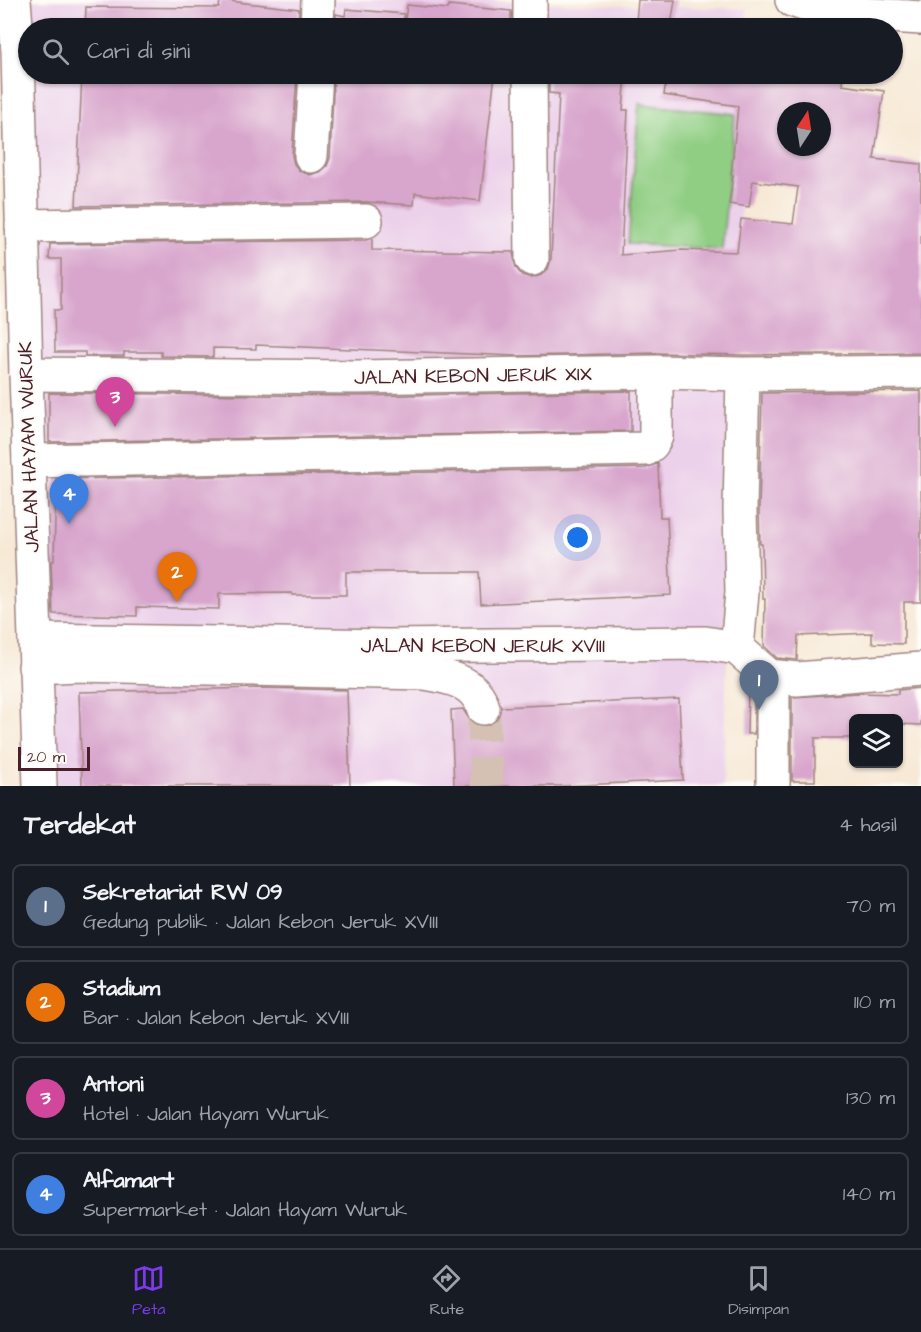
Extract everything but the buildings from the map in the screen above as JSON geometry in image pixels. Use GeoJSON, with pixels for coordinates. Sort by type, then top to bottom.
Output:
{"type":"FeatureCollection","features":[{"type":"Feature","properties":{"kind":"street","name":"JALAN HAYAM WURUK"},"geometry":{"type":"LineString","coordinates":[[14,0],[18,52]]}},
{"type":"Feature","properties":{"kind":"street"},"geometry":{"type":"LineString","coordinates":[[317,18],[318,0]]}},
{"type":"Feature","properties":{"kind":"street"},"geometry":{"type":"LineString","coordinates":[[530,0],[530,18]]}},
{"type":"Feature","properties":{"kind":"street"},"geometry":{"type":"LineString","coordinates":[[792,0],[826,12],[921,18]]}},
{"type":"Feature","properties":{"kind":"street","name":"JALAN HAYAM WURUK"},"geometry":{"type":"LineString","coordinates":[[19,84],[28,461],[40,786]]}},
{"type":"Feature","properties":{"kind":"street"},"geometry":{"type":"LineString","coordinates":[[311,156],[315,84]]}},
{"type":"Feature","properties":{"kind":"street"},"geometry":{"type":"LineString","coordinates":[[530,84],[532,260]]}},
{"type":"Feature","properties":{"kind":"street"},"geometry":{"type":"LineString","coordinates":[[22,226],[366,221]]}},
{"type":"Feature","properties":{"kind":"street"},"geometry":{"type":"LineString","coordinates":[[28,461],[646,449],[656,436],[656,372]]}},
{"type":"Feature","properties":{"kind":"street","name":"JALAN KEBON JERUK XIX"},"geometry":{"type":"LineString","coordinates":[[26,374],[357,377],[656,372],[743,374],[921,372]]}},
{"type":"Feature","properties":{"kind":"street"},"geometry":{"type":"LineString","coordinates":[[743,374],[740,510],[742,592],[737,648],[769,676],[773,688],[773,786]]}},
{"type":"Feature","properties":{"kind":"street","name":"JALAN KEBON JERUK XVIII"},"geometry":{"type":"LineString","coordinates":[[35,653],[705,643],[737,648]]}},
{"type":"Feature","properties":{"kind":"street"},"geometry":{"type":"LineString","coordinates":[[35,653],[89,665],[424,673],[448,677],[466,685],[480,696],[483,708]]}},
{"type":"Feature","properties":{"kind":"street"},"geometry":{"type":"LineString","coordinates":[[769,676],[797,679],[921,669]]}},
{"type":"Feature","properties":{"kind":"shaded area"},"geometry":{"type":"Polygon","coordinates":[[[435,0],[747,9],[747,18],[25,18],[25,1],[435,0]]]}},
{"type":"Feature","properties":{"kind":"shaded area"},"geometry":{"type":"Polygon","coordinates":[[[27,84],[745,84],[723,786],[47,786],[27,84]]]}},
{"type":"Feature","properties":{"kind":"green space"},"geometry":{"type":"Polygon","coordinates":[[[639,104],[735,114],[722,249],[628,244],[639,104]]]}},
{"type":"Feature","properties":{"kind":"tunnel"},"geometry":{"type":"LineString","coordinates":[[483,708],[487,786]]}},
{"type":"Feature","properties":{"kind":"place","name":"Antoni"},"geometry":{"type":"Point","coordinates":[115,427]}},
{"type":"Feature","properties":{"kind":"place","name":"Alfamart"},"geometry":{"type":"Point","coordinates":[69,524]}},
{"type":"Feature","properties":{"kind":"place","name":"Stadium"},"geometry":{"type":"Point","coordinates":[177,602]}},
{"type":"Feature","properties":{"kind":"place","name":"Sekretariat RW 09"},"geometry":{"type":"Point","coordinates":[759,710]}}]}
